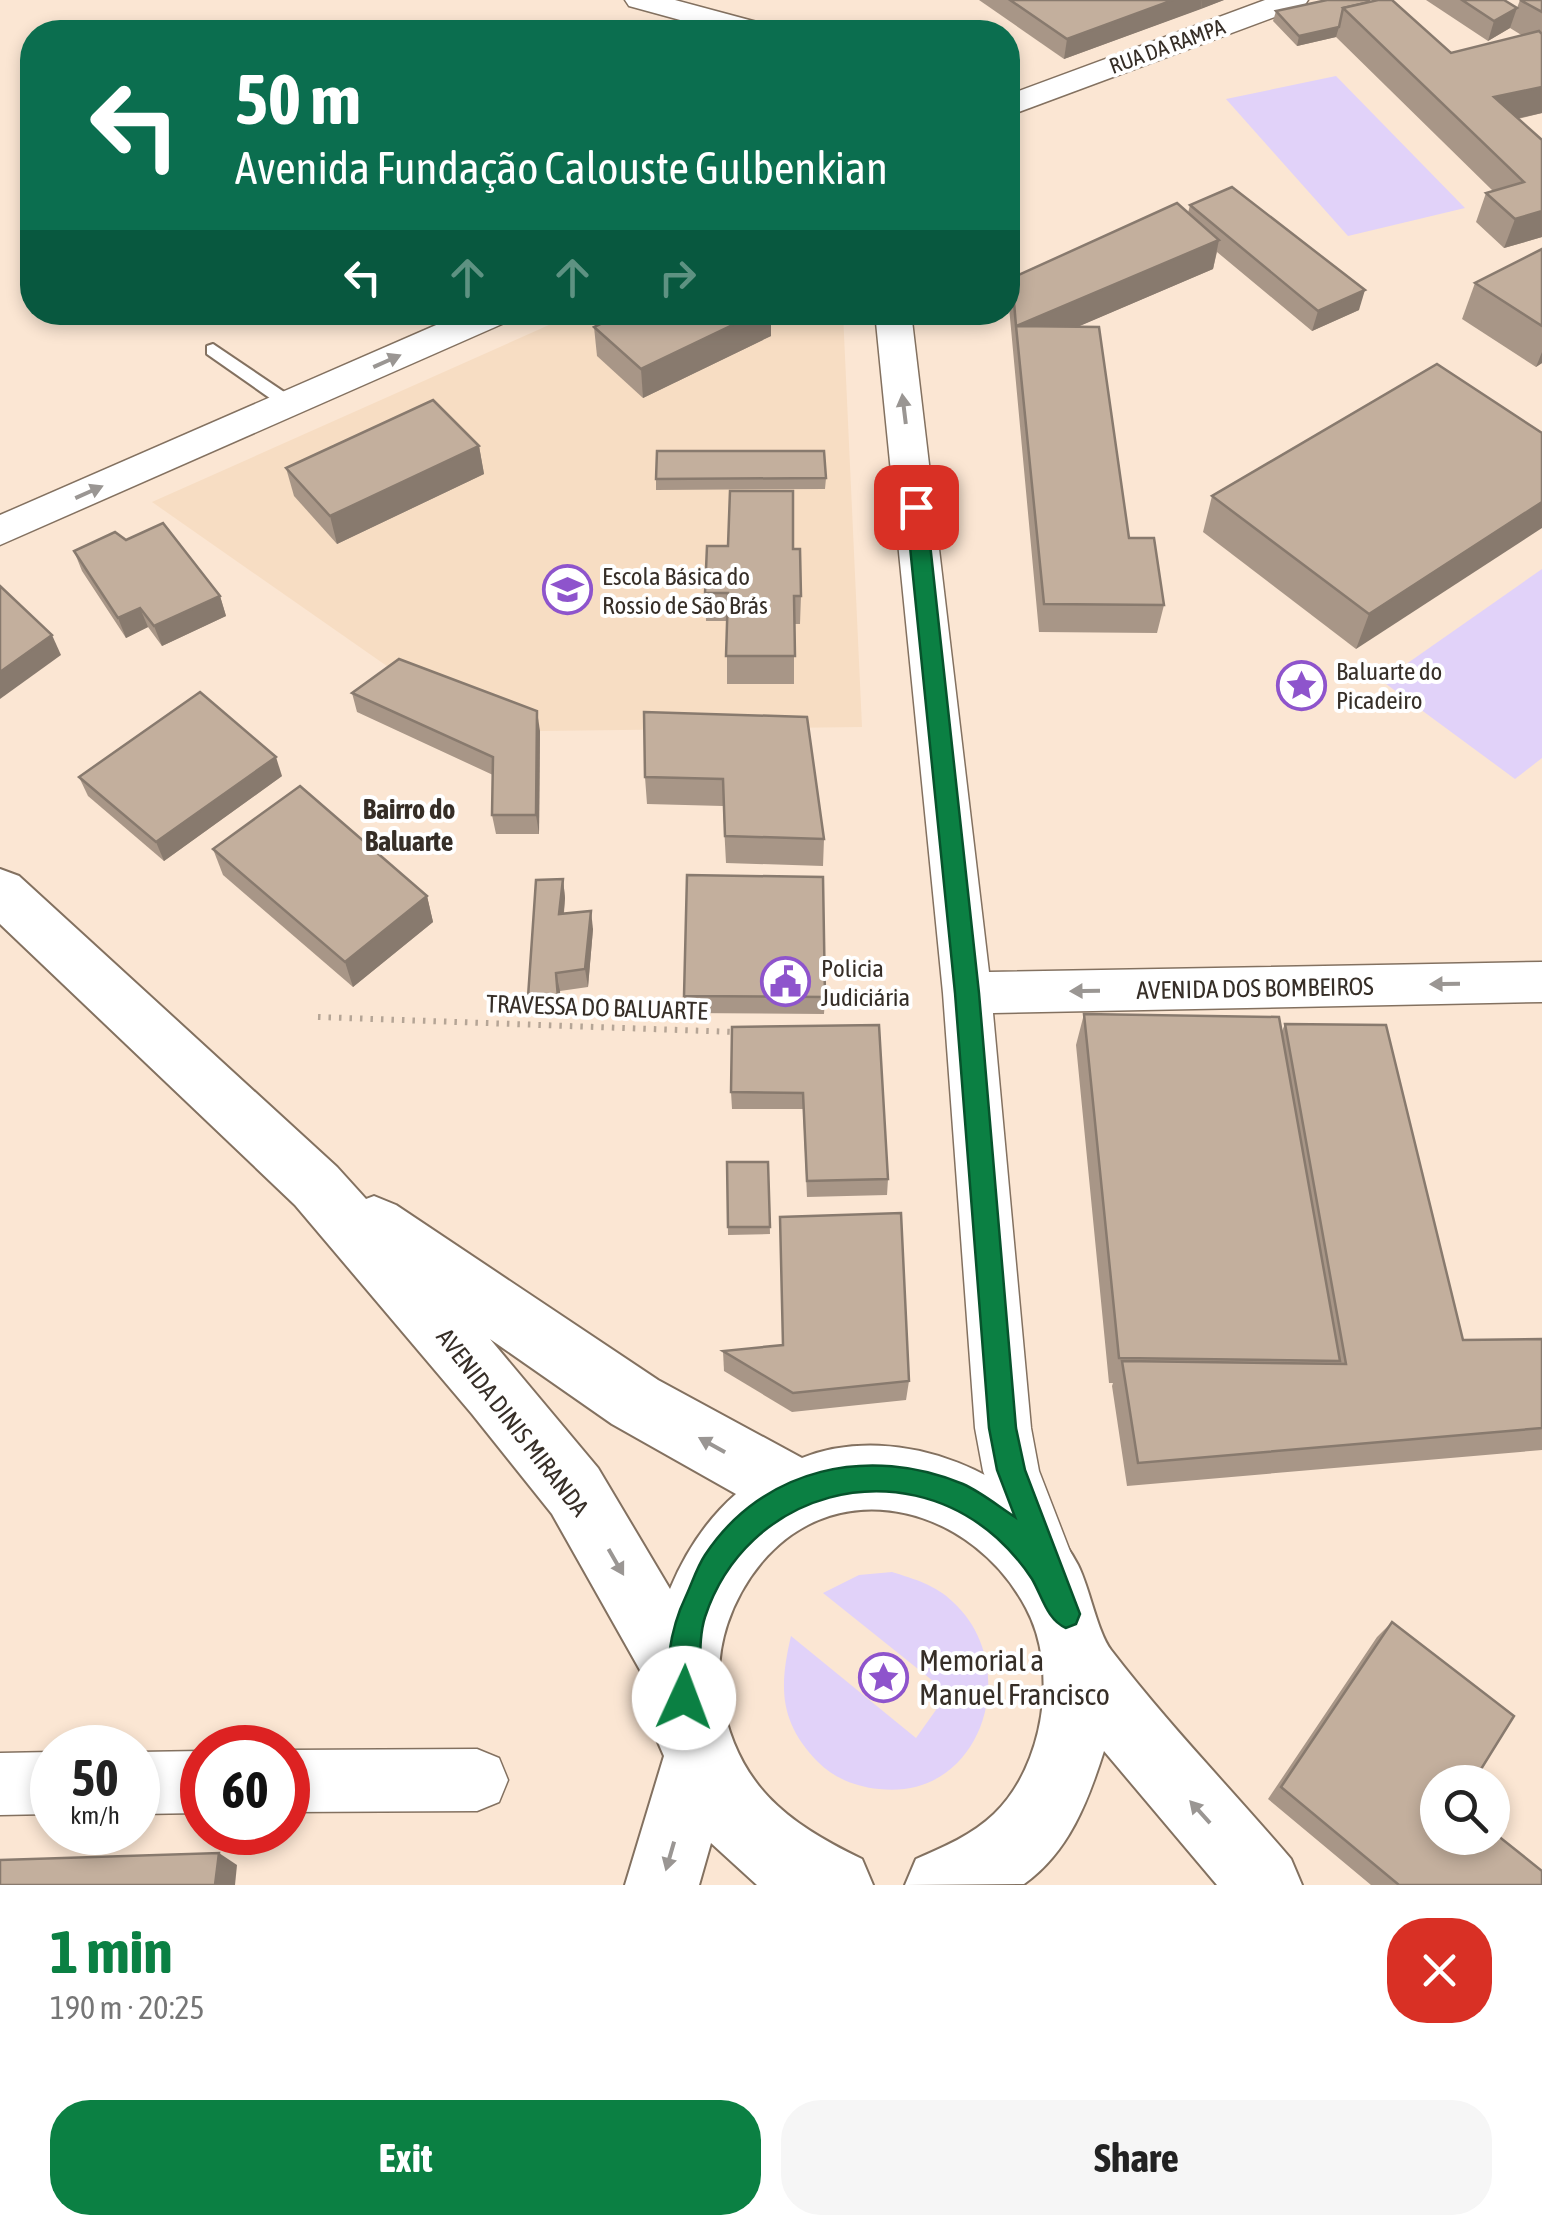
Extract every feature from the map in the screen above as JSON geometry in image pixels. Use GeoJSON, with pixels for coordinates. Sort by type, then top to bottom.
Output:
{"type":"FeatureCollection","features":[{"type":"Feature","properties":{"kind":"main road","name":"AVENIDA DINIS MIRANDA"},"geometry":{"type":"LineString","coordinates":[[0,891],[316,1186],[495,1392],[575,1491],[682,1677]]}},
{"type":"Feature","properties":{"kind":"main road","name":"AVENIDA DINIS MIRANDA"},"geometry":{"type":"LineString","coordinates":[[316,1186],[635,1402],[798,1492]]}},
{"type":"Feature","properties":{"kind":"main road"},"geometry":{"type":"LineString","coordinates":[[836,1885],[777,1857],[730,1814],[698,1759],[686,1718],[682,1677],[690,1618],[715,1565],[752,1522],[798,1492],[851,1477],[906,1479],[959,1496],[1007,1528],[1040,1566],[1072,1640],[1265,1885]]}},
{"type":"Feature","properties":{"kind":"main road"},"geometry":{"type":"LineString","coordinates":[[975,1881],[1024,1837],[1059,1787],[1078,1728],[1072,1640]]}},
{"type":"Feature","properties":{"kind":"main road"},"geometry":{"type":"LineString","coordinates":[[662,1885],[698,1759]]}},
{"type":"Feature","properties":{"kind":"street"},"geometry":{"type":"LineString","coordinates":[[640,0],[713,20]]}},
{"type":"Feature","properties":{"kind":"street","name":"RUA DA RAMPA"},"geometry":{"type":"LineString","coordinates":[[1020,100],[1292,0]]}},
{"type":"Feature","properties":{"kind":"street"},"geometry":{"type":"LineString","coordinates":[[0,531],[469,325]]}},
{"type":"Feature","properties":{"kind":"street"},"geometry":{"type":"LineString","coordinates":[[894,325],[967,993],[1002,1428],[1011,1470],[1072,1640]]}},
{"type":"Feature","properties":{"kind":"street","name":"AVENIDA DOS BOMBEIROS"},"geometry":{"type":"LineString","coordinates":[[967,993],[1542,982]]}},
{"type":"Feature","properties":{"kind":"street"},"geometry":{"type":"LineString","coordinates":[[310,1782],[477,1780]]}},
{"type":"Feature","properties":{"kind":"street"},"geometry":{"type":"LineString","coordinates":[[0,1784],[30,1783]]}},
{"type":"Feature","properties":{"kind":"lane"},"geometry":{"type":"LineString","coordinates":[[212,350],[290,404]]}},
{"type":"Feature","properties":{"kind":"path","name":"TRAVESSA DO BALUARTE"},"geometry":{"type":"LineString","coordinates":[[318,1017],[755,1033]]}},
{"type":"Feature","properties":{"kind":"shaded area"},"geometry":{"type":"Polygon","coordinates":[[[1336,76],[1465,208],[1348,236],[1226,99],[1336,76]]]}},
{"type":"Feature","properties":{"kind":"shaded area","name":"Escola Básica do Rossio de São Brás"},"geometry":{"type":"Polygon","coordinates":[[[549,325],[844,325],[862,727],[540,731],[404,678],[152,502],[549,325]]]}},
{"type":"Feature","properties":{"kind":"shaded area"},"geometry":{"type":"Polygon","coordinates":[[[1542,569],[1542,758],[1515,779],[1382,681],[1542,569]]]}},
{"type":"Feature","properties":{"kind":"shaded area"},"geometry":{"type":"Polygon","coordinates":[[[892,1572],[932,1587],[953,1602],[974,1629],[986,1660],[988,1693],[981,1724],[966,1752],[944,1774],[915,1787],[879,1789],[854,1784],[824,1768],[796,1733],[784,1688],[791,1636],[916,1738],[948,1693],[823,1593],[859,1575],[892,1572]]]}},
{"type":"Feature","properties":{"kind":"building"},"geometry":{"type":"Polygon","coordinates":[[[1010,0],[1173,0],[1067,39],[1010,0]]]}},
{"type":"Feature","properties":{"kind":"building"},"geometry":{"type":"Polygon","coordinates":[[[1327,0],[1370,2],[1343,8],[1339,27],[1299,36],[1276,11],[1327,0]]]}},
{"type":"Feature","properties":{"kind":"building"},"geometry":{"type":"Polygon","coordinates":[[[1392,0],[1451,53],[1539,31],[1542,34],[1542,87],[1494,97],[1542,140],[1542,211],[1515,219],[1486,193],[1524,182],[1343,8],[1392,0]]]}},
{"type":"Feature","properties":{"kind":"building"},"geometry":{"type":"Polygon","coordinates":[[[1462,0],[1504,0],[1517,8],[1494,21],[1462,0]]]}},
{"type":"Feature","properties":{"kind":"building"},"geometry":{"type":"Polygon","coordinates":[[[1520,0],[1542,0],[1542,12],[1520,0]]]}},
{"type":"Feature","properties":{"kind":"building"},"geometry":{"type":"Polygon","coordinates":[[[1232,187],[1365,290],[1318,311],[1190,205],[1232,187]]]}},
{"type":"Feature","properties":{"kind":"building"},"geometry":{"type":"Polygon","coordinates":[[[1177,203],[1219,240],[1020,324],[1020,274],[1177,203]]]}},
{"type":"Feature","properties":{"kind":"building"},"geometry":{"type":"Polygon","coordinates":[[[1542,249],[1542,326],[1475,283],[1542,249]]]}},
{"type":"Feature","properties":{"kind":"building"},"geometry":{"type":"Polygon","coordinates":[[[598,325],[733,325],[641,369],[594,327],[598,325]]]}},
{"type":"Feature","properties":{"kind":"building"},"geometry":{"type":"Polygon","coordinates":[[[1016,326],[1099,327],[1129,538],[1154,538],[1164,605],[1044,604],[1016,326]]]}},
{"type":"Feature","properties":{"kind":"building"},"geometry":{"type":"Polygon","coordinates":[[[1437,364],[1542,433],[1542,502],[1369,614],[1212,496],[1437,364]]]}},
{"type":"Feature","properties":{"kind":"building"},"geometry":{"type":"Polygon","coordinates":[[[433,400],[479,446],[330,516],[286,468],[433,400]]]}},
{"type":"Feature","properties":{"kind":"building"},"geometry":{"type":"Polygon","coordinates":[[[657,451],[824,451],[826,478],[656,479],[657,451]]]}},
{"type":"Feature","properties":{"kind":"building"},"geometry":{"type":"Polygon","coordinates":[[[730,491],[793,491],[793,549],[800,549],[801,596],[794,596],[795,656],[726,656],[728,593],[705,593],[707,546],[728,546],[730,491]]]}},
{"type":"Feature","properties":{"kind":"building"},"geometry":{"type":"Polygon","coordinates":[[[163,523],[220,596],[154,626],[140,608],[118,618],[74,551],[115,532],[126,540],[163,523]]]}},
{"type":"Feature","properties":{"kind":"building"},"geometry":{"type":"Polygon","coordinates":[[[0,586],[52,635],[0,672],[0,586]]]}},
{"type":"Feature","properties":{"kind":"building"},"geometry":{"type":"Polygon","coordinates":[[[399,659],[537,711],[536,815],[492,815],[493,757],[352,693],[399,659]]]}},
{"type":"Feature","properties":{"kind":"building"},"geometry":{"type":"Polygon","coordinates":[[[200,692],[276,757],[156,842],[79,777],[200,692]]]}},
{"type":"Feature","properties":{"kind":"building"},"geometry":{"type":"Polygon","coordinates":[[[644,712],[807,717],[824,839],[725,836],[723,779],[645,777],[644,712]]]}},
{"type":"Feature","properties":{"kind":"building"},"geometry":{"type":"Polygon","coordinates":[[[300,786],[427,896],[345,962],[213,849],[300,786]]]}},
{"type":"Feature","properties":{"kind":"building"},"geometry":{"type":"Polygon","coordinates":[[[687,875],[823,877],[825,997],[684,996],[687,875]]]}},
{"type":"Feature","properties":{"kind":"building"},"geometry":{"type":"Polygon","coordinates":[[[563,879],[559,914],[591,911],[585,969],[556,973],[558,998],[528,997],[536,880],[563,879]]]}},
{"type":"Feature","properties":{"kind":"building"},"geometry":{"type":"Polygon","coordinates":[[[1084,1014],[1279,1017],[1340,1361],[1119,1358],[1084,1014]]]}},
{"type":"Feature","properties":{"kind":"building"},"geometry":{"type":"Polygon","coordinates":[[[1285,1024],[1386,1025],[1463,1340],[1542,1339],[1542,1428],[1138,1463],[1122,1361],[1346,1364],[1285,1024]]]}},
{"type":"Feature","properties":{"kind":"building"},"geometry":{"type":"Polygon","coordinates":[[[879,1025],[888,1179],[807,1181],[803,1093],[731,1092],[732,1027],[879,1025]]]}},
{"type":"Feature","properties":{"kind":"building"},"geometry":{"type":"Polygon","coordinates":[[[727,1162],[768,1162],[770,1227],[728,1227],[727,1162]]]}},
{"type":"Feature","properties":{"kind":"building"},"geometry":{"type":"Polygon","coordinates":[[[901,1213],[909,1381],[793,1393],[723,1351],[783,1345],[780,1217],[901,1213]]]}},
{"type":"Feature","properties":{"kind":"building"},"geometry":{"type":"Polygon","coordinates":[[[1392,1622],[1514,1716],[1484,1765],[1420,1765],[1420,1855],[1510,1855],[1510,1845],[1542,1871],[1542,1885],[1399,1885],[1281,1787],[1392,1622]]]}},
{"type":"Feature","properties":{"kind":"building"},"geometry":{"type":"Polygon","coordinates":[[[219,1855],[215,1885],[0,1885],[0,1860],[219,1855]]]}},
{"type":"Feature","properties":{"kind":"place","name":"Escola Básica do Rossio de São Brás"},"geometry":{"type":"Point","coordinates":[567,590]}},
{"type":"Feature","properties":{"kind":"place","name":"Baluarte do Picadeiro"},"geometry":{"type":"Point","coordinates":[1301,685]}},
{"type":"Feature","properties":{"kind":"place","name":"Policia Judiciária"},"geometry":{"type":"Point","coordinates":[786,982]}},
{"type":"Feature","properties":{"kind":"place","name":"Memorial a Manuel Francisco"},"geometry":{"type":"Point","coordinates":[884,1677]}},
{"type":"Feature","properties":{"kind":"district","name":"Bairro do Baluarte"},"geometry":{"type":"Point","coordinates":[409,825]}},
{"type":"Feature","properties":{"kind":"route"},"geometry":{"type":"LineString","coordinates":[[684,1698],[682,1677],[690,1618],[715,1565],[752,1522],[798,1492],[851,1477],[906,1479],[959,1496],[1007,1528],[1040,1566],[1066,1614],[1011,1470],[1002,1428],[967,993],[916,507]]}}]}
